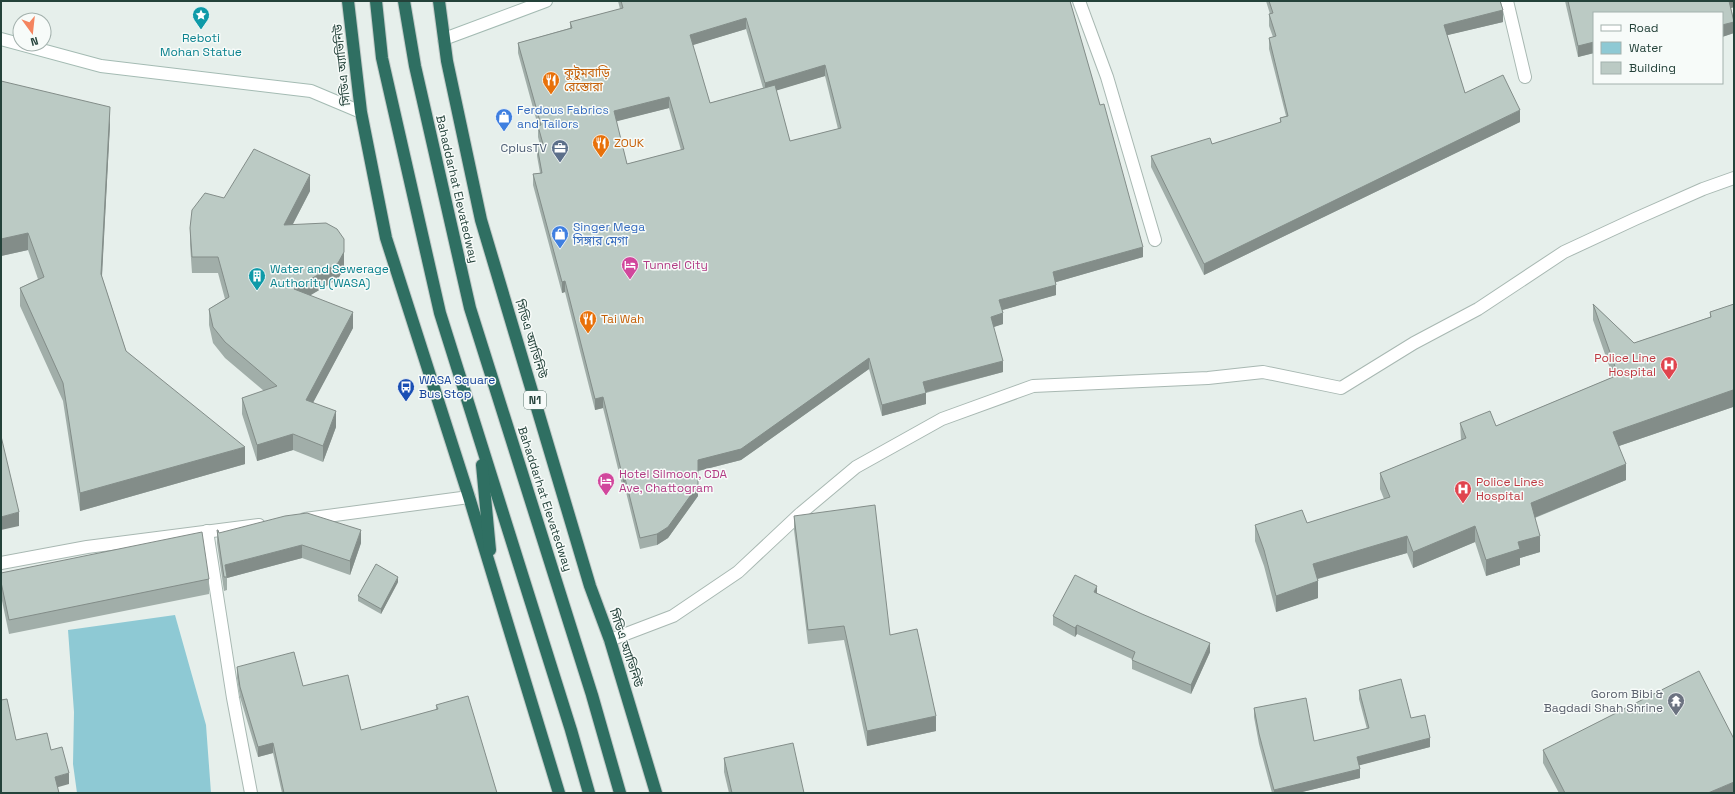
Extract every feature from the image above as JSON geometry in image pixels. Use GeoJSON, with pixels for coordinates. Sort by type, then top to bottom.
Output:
{"type":"FeatureCollection","features":[{"type":"Feature","properties":{"kind":"highway","name":"সিডিএ অ্যাভিনিউ"},"geometry":{"type":"LineString","coordinates":[[348,1],[361,112],[386,238],[469,497],[559,793]]}},
{"type":"Feature","properties":{"kind":"highway"},"geometry":{"type":"LineString","coordinates":[[376,1],[382,58],[440,313],[571,730],[589,793]]}},
{"type":"Feature","properties":{"kind":"highway","name":"Bahaddarhat Elevatedway"},"geometry":{"type":"LineString","coordinates":[[404,1],[415,66],[470,308],[592,695],[620,793]]}},
{"type":"Feature","properties":{"kind":"highway","name":"সিডিএ অ্যাভিনিউ"},"geometry":{"type":"LineString","coordinates":[[439,1],[447,61],[481,220],[590,586],[610,640],[656,793]]}},
{"type":"Feature","properties":{"kind":"highway"},"geometry":{"type":"LineString","coordinates":[[480,440],[493,577],[552,793]]}},
{"type":"Feature","properties":{"kind":"street"},"geometry":{"type":"LineString","coordinates":[[444,39],[546,1]]}},
{"type":"Feature","properties":{"kind":"street"},"geometry":{"type":"LineString","coordinates":[[1079,1],[1107,77],[1154,240]]}},
{"type":"Feature","properties":{"kind":"street"},"geometry":{"type":"LineString","coordinates":[[1507,1],[1525,77]]}},
{"type":"Feature","properties":{"kind":"street"},"geometry":{"type":"LineString","coordinates":[[1,39],[101,66],[311,91],[361,112]]}},
{"type":"Feature","properties":{"kind":"street"},"geometry":{"type":"LineString","coordinates":[[610,640],[673,616],[738,572],[801,513],[856,467],[942,419],[1033,386],[1208,378],[1263,372],[1341,388],[1414,343],[1478,309],[1564,252],[1703,189],[1734,178]]}},
{"type":"Feature","properties":{"kind":"street"},"geometry":{"type":"LineString","coordinates":[[292,520],[469,497]]}},
{"type":"Feature","properties":{"kind":"street"},"geometry":{"type":"LineString","coordinates":[[1,563],[87,547],[269,523]]}},
{"type":"Feature","properties":{"kind":"street"},"geometry":{"type":"LineString","coordinates":[[207,531],[232,698],[251,793]]}},
{"type":"Feature","properties":{"kind":"water"},"geometry":{"type":"Polygon","coordinates":[[[175,615],[206,725],[211,793],[77,793],[73,764],[74,712],[68,630],[175,615]]]}},
{"type":"Feature","properties":{"kind":"building"},"geometry":{"type":"Polygon","coordinates":[[[621,1],[1070,1],[1100,105],[1104,104],[1143,247],[1053,272],[1056,285],[999,300],[1003,313],[991,317],[1003,361],[923,382],[926,393],[882,405],[869,358],[741,449],[698,460],[698,485],[668,527],[657,534],[640,538],[625,478],[623,478],[603,397],[595,399],[565,281],[562,282],[533,174],[542,173],[537,146],[543,144],[538,126],[541,125],[518,43],[572,28],[570,22],[623,8],[621,1]],[[746,18],[690,35],[710,103],[775,85],[790,141],[841,128],[825,65],[765,83],[746,18]],[[669,97],[614,111],[627,164],[684,149],[669,97]]]}},
{"type":"Feature","properties":{"kind":"building"},"geometry":{"type":"Polygon","coordinates":[[[1269,1],[1500,1],[1503,10],[1444,25],[1465,93],[1503,75],[1520,110],[1204,264],[1151,156],[1210,138],[1212,144],[1281,122],[1280,118],[1288,116],[1269,38],[1276,36],[1269,14],[1273,13],[1269,1]]]}},
{"type":"Feature","properties":{"kind":"building"},"geometry":{"type":"Polygon","coordinates":[[[1568,1],[1729,1],[1734,22],[1723,25],[1723,12],[1593,12],[1593,42],[1578,46],[1568,1]]]}},
{"type":"Feature","properties":{"kind":"building"},"geometry":{"type":"Polygon","coordinates":[[[1,81],[110,107],[101,274],[126,351],[245,447],[80,493],[63,383],[20,288],[44,277],[28,233],[1,239],[1,81]]]}},
{"type":"Feature","properties":{"kind":"building","name":"Water and Sewerage Authority (WASA)"},"geometry":{"type":"Polygon","coordinates":[[[254,149],[310,175],[284,225],[326,223],[337,229],[344,239],[344,252],[338,263],[294,289],[353,312],[306,400],[336,411],[323,446],[293,434],[257,445],[242,398],[277,386],[225,342],[213,327],[209,309],[229,297],[218,257],[192,257],[190,228],[192,210],[205,193],[224,198],[254,149]]]}},
{"type":"Feature","properties":{"kind":"building"},"geometry":{"type":"Polygon","coordinates":[[[1593,304],[1634,343],[1711,317],[1710,312],[1734,304],[1734,393],[1733,390],[1613,432],[1626,464],[1531,503],[1540,536],[1518,542],[1520,549],[1486,560],[1475,526],[1413,552],[1407,536],[1313,564],[1318,581],[1276,596],[1264,550],[1255,525],[1302,510],[1307,523],[1390,497],[1380,473],[1466,438],[1460,423],[1490,411],[1496,426],[1618,375],[1593,304]]]}},
{"type":"Feature","properties":{"kind":"building"},"geometry":{"type":"Polygon","coordinates":[[[1,436],[19,512],[1,517],[1,436]]]}},
{"type":"Feature","properties":{"kind":"building"},"geometry":{"type":"Polygon","coordinates":[[[875,505],[890,635],[917,629],[936,716],[867,731],[844,626],[808,630],[794,516],[875,505]]]}},
{"type":"Feature","properties":{"kind":"building"},"geometry":{"type":"Polygon","coordinates":[[[307,513],[361,530],[350,561],[302,545],[225,565],[227,577],[224,577],[217,530],[219,533],[285,516],[307,513]]]}},
{"type":"Feature","properties":{"kind":"building"},"geometry":{"type":"Polygon","coordinates":[[[202,532],[209,579],[9,620],[1,582],[1,573],[202,532]]]}},
{"type":"Feature","properties":{"kind":"building"},"geometry":{"type":"Polygon","coordinates":[[[376,564],[398,577],[381,609],[358,596],[376,564]]]}},
{"type":"Feature","properties":{"kind":"building"},"geometry":{"type":"Polygon","coordinates":[[[1075,575],[1097,586],[1094,592],[1210,643],[1191,685],[1132,660],[1135,652],[1077,625],[1075,628],[1053,616],[1075,575]]]}},
{"type":"Feature","properties":{"kind":"building"},"geometry":{"type":"Polygon","coordinates":[[[294,652],[303,686],[348,675],[361,730],[438,709],[436,705],[468,696],[497,793],[284,793],[273,743],[258,747],[240,687],[237,667],[294,652]]]}},
{"type":"Feature","properties":{"kind":"building","name":"Gorom Bibi & Bagdadi Shah Shrine"},"geometry":{"type":"Polygon","coordinates":[[[1699,671],[1734,739],[1734,782],[1708,793],[1565,793],[1543,750],[1699,671]]]}},
{"type":"Feature","properties":{"kind":"building"},"geometry":{"type":"Polygon","coordinates":[[[1401,679],[1411,718],[1425,715],[1430,738],[1357,757],[1360,769],[1274,790],[1259,734],[1254,708],[1306,698],[1314,741],[1369,728],[1359,690],[1401,679]]]}},
{"type":"Feature","properties":{"kind":"building"},"geometry":{"type":"Polygon","coordinates":[[[7,699],[16,740],[47,733],[51,750],[62,747],[69,773],[55,777],[59,793],[1,793],[1,700],[7,699]]]}},
{"type":"Feature","properties":{"kind":"building"},"geometry":{"type":"Polygon","coordinates":[[[793,743],[804,793],[732,793],[724,758],[793,743]]]}},
{"type":"Feature","properties":{"kind":"place","name":"Reboti Mohan Statue"},"geometry":{"type":"Point","coordinates":[201,30]}},
{"type":"Feature","properties":{"kind":"place","name":"কুটুমবাড়ি রেস্তোরা"},"geometry":{"type":"Point","coordinates":[551,95]}},
{"type":"Feature","properties":{"kind":"place","name":"Ferdous Fabrics and Tailors"},"geometry":{"type":"Point","coordinates":[504,132]}},
{"type":"Feature","properties":{"kind":"place","name":"ZOUK"},"geometry":{"type":"Point","coordinates":[601,158]}},
{"type":"Feature","properties":{"kind":"place","name":"CplusTV"},"geometry":{"type":"Point","coordinates":[560,163]}},
{"type":"Feature","properties":{"kind":"place","name":"Singer Mega সিঙ্গার মেগা"},"geometry":{"type":"Point","coordinates":[560,249]}},
{"type":"Feature","properties":{"kind":"place","name":"Tunnel City"},"geometry":{"type":"Point","coordinates":[630,280]}},
{"type":"Feature","properties":{"kind":"place","name":"Water and Sewerage Authority (WASA)"},"geometry":{"type":"Point","coordinates":[257,291]}},
{"type":"Feature","properties":{"kind":"place","name":"Tai Wah"},"geometry":{"type":"Point","coordinates":[588,334]}},
{"type":"Feature","properties":{"kind":"place","name":"Police Line Hospital"},"geometry":{"type":"Point","coordinates":[1669,380]}},
{"type":"Feature","properties":{"kind":"place","name":"WASA Square Bus Stop"},"geometry":{"type":"Point","coordinates":[406,402]}},
{"type":"Feature","properties":{"kind":"place","name":"Hotel Silmoon, CDA Ave, Chattogram"},"geometry":{"type":"Point","coordinates":[606,496]}},
{"type":"Feature","properties":{"kind":"place","name":"Police Lines Hospital"},"geometry":{"type":"Point","coordinates":[1463,504]}},
{"type":"Feature","properties":{"kind":"place","name":"Gorom Bibi & Bagdadi Shah Shrine"},"geometry":{"type":"Point","coordinates":[1676,716]}}]}
